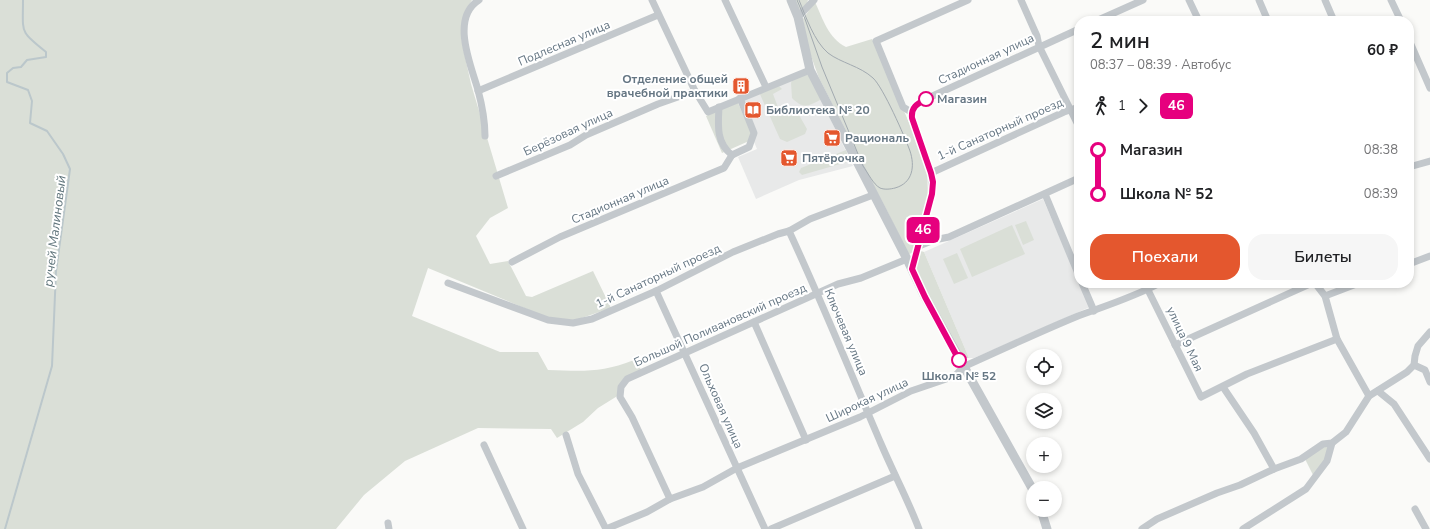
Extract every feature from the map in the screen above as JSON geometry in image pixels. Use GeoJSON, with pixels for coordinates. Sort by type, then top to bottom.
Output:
{"type":"FeatureCollection","features":[{"type":"Feature","properties":{"kind":"street"},"geometry":{"type":"LineString","coordinates":[[479,0],[472,5],[468,11],[464,27],[465,46],[485,122],[485,136]]}},
{"type":"Feature","properties":{"kind":"street"},"geometry":{"type":"LineString","coordinates":[[652,0],[695,92],[708,112],[810,70]]}},
{"type":"Feature","properties":{"kind":"street"},"geometry":{"type":"LineString","coordinates":[[725,0],[766,87]]}},
{"type":"Feature","properties":{"kind":"street"},"geometry":{"type":"LineString","coordinates":[[791,0],[798,17],[810,70],[925,297],[1028,481]]}},
{"type":"Feature","properties":{"kind":"street"},"geometry":{"type":"LineString","coordinates":[[798,17],[814,0]]}},
{"type":"Feature","properties":{"kind":"street"},"geometry":{"type":"LineString","coordinates":[[912,269],[932,194],[931,173],[911,115],[903,107],[876,41],[968,0]]}},
{"type":"Feature","properties":{"kind":"street"},"geometry":{"type":"LineString","coordinates":[[1021,0],[1037,36],[1039,46],[1074,118]]}},
{"type":"Feature","properties":{"kind":"street"},"geometry":{"type":"LineString","coordinates":[[1107,16],[1143,0]]}},
{"type":"Feature","properties":{"kind":"street"},"geometry":{"type":"LineString","coordinates":[[1189,0],[1197,16]]}},
{"type":"Feature","properties":{"kind":"street"},"geometry":{"type":"LineString","coordinates":[[1259,0],[1266,16]]}},
{"type":"Feature","properties":{"kind":"street"},"geometry":{"type":"LineString","coordinates":[[1325,0],[1332,16]]}},
{"type":"Feature","properties":{"kind":"street"},"geometry":{"type":"LineString","coordinates":[[1391,0],[1399,16]]}},
{"type":"Feature","properties":{"kind":"street","name":"Подлесная улица"},"geometry":{"type":"LineString","coordinates":[[478,91],[658,15]]}},
{"type":"Feature","properties":{"kind":"street","name":"Стадионная улица"},"geometry":{"type":"LineString","coordinates":[[911,115],[914,106],[926,98],[1074,31]]}},
{"type":"Feature","properties":{"kind":"street"},"geometry":{"type":"LineString","coordinates":[[1414,51],[1430,88]]}},
{"type":"Feature","properties":{"kind":"street","name":"Берёзовая улица"},"geometry":{"type":"LineString","coordinates":[[496,176],[570,145],[586,135],[658,104],[695,92]]}},
{"type":"Feature","properties":{"kind":"street"},"geometry":{"type":"LineString","coordinates":[[719,107],[719,136],[724,149],[732,155],[749,147],[754,133],[740,98]]}},
{"type":"Feature","properties":{"kind":"street","name":"1-й Санаторный проезд"},"geometry":{"type":"LineString","coordinates":[[931,173],[943,166],[1074,109]]}},
{"type":"Feature","properties":{"kind":"street","name":"Стадионная улица"},"geometry":{"type":"LineString","coordinates":[[512,262],[560,237],[724,168],[732,155]]}},
{"type":"Feature","properties":{"kind":"street"},"geometry":{"type":"LineString","coordinates":[[1414,166],[1430,161]]}},
{"type":"Feature","properties":{"kind":"street"},"geometry":{"type":"LineString","coordinates":[[918,246],[949,236],[1074,180]]}},
{"type":"Feature","properties":{"kind":"street"},"geometry":{"type":"LineString","coordinates":[[1044,194],[1074,264]]}},
{"type":"Feature","properties":{"kind":"street","name":"1-й Санаторный проезд"},"geometry":{"type":"LineString","coordinates":[[448,283],[548,320],[573,323],[592,319],[656,291],[733,252],[789,231],[810,220],[873,195]]}},
{"type":"Feature","properties":{"kind":"street","name":"Ключевая улица"},"geometry":{"type":"LineString","coordinates":[[789,231],[818,293],[839,347],[895,476],[909,503],[919,529]]}},
{"type":"Feature","properties":{"kind":"street"},"geometry":{"type":"LineString","coordinates":[[1414,262],[1430,256]]}},
{"type":"Feature","properties":{"kind":"street","name":"Большой Поливановский проезд"},"geometry":{"type":"LineString","coordinates":[[670,499],[632,417],[620,397],[621,387],[627,379],[838,284],[861,278],[907,259]]}},
{"type":"Feature","properties":{"kind":"street"},"geometry":{"type":"LineString","coordinates":[[1084,288],[1094,311]]}},
{"type":"Feature","properties":{"kind":"street","name":"Широкая улица"},"geometry":{"type":"LineString","coordinates":[[606,529],[647,512],[670,499],[703,487],[737,468],[806,440],[910,391],[955,376],[963,367],[1078,316],[1151,288]]}},
{"type":"Feature","properties":{"kind":"street"},"geometry":{"type":"LineString","coordinates":[[1175,345],[1301,288]]}},
{"type":"Feature","properties":{"kind":"street"},"geometry":{"type":"LineString","coordinates":[[1319,288],[1325,296],[1337,339],[1369,396]]}},
{"type":"Feature","properties":{"kind":"street"},"geometry":{"type":"LineString","coordinates":[[1325,296],[1346,288]]}},
{"type":"Feature","properties":{"kind":"street","name":"улица 9 Мая"},"geometry":{"type":"LineString","coordinates":[[1148,290],[1201,397],[1223,387]]}},
{"type":"Feature","properties":{"kind":"street","name":"Ольховая улица"},"geometry":{"type":"LineString","coordinates":[[656,291],[686,353],[765,529]]}},
{"type":"Feature","properties":{"kind":"street"},"geometry":{"type":"LineString","coordinates":[[754,322],[806,440]]}},
{"type":"Feature","properties":{"kind":"street"},"geometry":{"type":"LineString","coordinates":[[1414,365],[1414,356],[1418,346],[1430,332]]}},
{"type":"Feature","properties":{"kind":"street"},"geometry":{"type":"LineString","coordinates":[[1274,469],[1254,433],[1223,387],[1272,364],[1337,339]]}},
{"type":"Feature","properties":{"kind":"street"},"geometry":{"type":"LineString","coordinates":[[1414,365],[1425,370],[1430,382]]}},
{"type":"Feature","properties":{"kind":"street"},"geometry":{"type":"LineString","coordinates":[[1142,529],[1157,519],[1301,459],[1323,444],[1332,443],[1346,432],[1369,396],[1378,392],[1414,365]]}},
{"type":"Feature","properties":{"kind":"street"},"geometry":{"type":"LineString","coordinates":[[1378,392],[1394,404],[1430,460]]}},
{"type":"Feature","properties":{"kind":"street"},"geometry":{"type":"LineString","coordinates":[[566,435],[578,474],[606,529]]}},
{"type":"Feature","properties":{"kind":"street"},"geometry":{"type":"LineString","coordinates":[[1243,529],[1306,489],[1327,461],[1332,443]]}},
{"type":"Feature","properties":{"kind":"street"},"geometry":{"type":"LineString","coordinates":[[484,445],[523,529]]}},
{"type":"Feature","properties":{"kind":"street"},"geometry":{"type":"LineString","coordinates":[[771,529],[895,476]]}},
{"type":"Feature","properties":{"kind":"street"},"geometry":{"type":"LineString","coordinates":[[1415,509],[1426,529]]}},
{"type":"Feature","properties":{"kind":"street"},"geometry":{"type":"LineString","coordinates":[[1043,517],[1047,529]]}},
{"type":"Feature","properties":{"kind":"shaded area"},"geometry":{"type":"Polygon","coordinates":[[[0,0],[472,0],[466,9],[461,27],[462,43],[471,84],[508,208],[490,218],[476,236],[490,264],[508,261],[526,296],[532,297],[593,271],[611,308],[573,321],[551,319],[428,268],[412,316],[500,352],[538,352],[548,370],[582,371],[602,369],[634,360],[643,372],[626,379],[619,395],[598,408],[583,422],[557,438],[551,429],[478,428],[405,461],[364,495],[336,529],[0,529],[0,0]]]}},
{"type":"Feature","properties":{"kind":"shaded area"},"geometry":{"type":"Polygon","coordinates":[[[795,0],[808,0],[806,6],[800,11],[795,0]]]}},
{"type":"Feature","properties":{"kind":"shaded area"},"geometry":{"type":"Polygon","coordinates":[[[815,2],[830,33],[835,39],[846,47],[872,39],[915,136],[927,171],[928,194],[912,253],[909,254],[819,78],[807,45],[803,19],[815,2]]]}},
{"type":"Feature","properties":{"kind":"shaded area"},"geometry":{"type":"Polygon","coordinates":[[[804,73],[811,78],[853,166],[799,180],[756,199],[738,157],[757,149],[737,101],[804,73]]]}},
{"type":"Feature","properties":{"kind":"shaded area"},"geometry":{"type":"Polygon","coordinates":[[[808,74],[822,99],[806,106],[796,102],[792,98],[791,83],[793,78],[808,74]]]}},
{"type":"Feature","properties":{"kind":"shaded area"},"geometry":{"type":"Polygon","coordinates":[[[779,86],[782,89],[773,94],[779,110],[795,108],[807,129],[805,134],[787,142],[780,139],[759,92],[779,86]]]}},
{"type":"Feature","properties":{"kind":"shaded area"},"geometry":{"type":"Polygon","coordinates":[[[737,101],[752,134],[749,141],[722,153],[706,116],[737,101]]]}},
{"type":"Feature","properties":{"kind":"shaded area"},"geometry":{"type":"Polygon","coordinates":[[[846,150],[849,158],[847,162],[802,175],[799,172],[801,168],[846,150]]]}},
{"type":"Feature","properties":{"kind":"shaded area","name":"Школа № 52"},"geometry":{"type":"Polygon","coordinates":[[[1043,199],[1074,270],[1074,288],[1082,288],[1090,307],[974,358],[969,358],[924,252],[1043,199]]]}},
{"type":"Feature","properties":{"kind":"shaded area"},"geometry":{"type":"Polygon","coordinates":[[[1026,221],[1034,240],[1023,245],[1015,225],[1026,221]]]}},
{"type":"Feature","properties":{"kind":"shaded area"},"geometry":{"type":"Polygon","coordinates":[[[1012,225],[1025,254],[972,277],[960,249],[1012,225]]]}},
{"type":"Feature","properties":{"kind":"shaded area"},"geometry":{"type":"Polygon","coordinates":[[[921,251],[924,252],[969,358],[963,358],[917,273],[917,261],[921,251]]]}},
{"type":"Feature","properties":{"kind":"shaded area"},"geometry":{"type":"Polygon","coordinates":[[[957,253],[968,278],[954,284],[943,259],[957,253]]]}},
{"type":"Feature","properties":{"kind":"shaded area"},"geometry":{"type":"Polygon","coordinates":[[[1323,447],[1329,447],[1327,459],[1313,475],[1305,459],[1323,447]]]}},
{"type":"Feature","properties":{"kind":"waterway","name":"ручей Малиновый"},"geometry":{"type":"LineString","coordinates":[[5,529],[52,366],[56,271],[70,169],[63,154],[47,131],[30,123],[32,101],[28,90],[7,82],[7,73],[13,68],[21,67],[27,60],[46,57],[46,52],[31,40],[24,30],[23,0]]}},
{"type":"Feature","properties":{"kind":"tram line"},"geometry":{"type":"LineString","coordinates":[[797,0],[822,67],[863,166],[873,181],[880,188],[890,189],[901,186],[906,182],[911,173],[912,157],[888,101],[873,78],[856,67],[833,56],[823,48],[811,28],[799,0]]}},
{"type":"Feature","properties":{"kind":"bus line","name":"46"},"geometry":{"type":"LineString","coordinates":[[926,99],[914,106],[911,112],[933,182],[932,194],[912,269],[925,297],[959,360]]}},
{"type":"Feature","properties":{"kind":"place","name":"Отделение общей врачебной практики"},"geometry":{"type":"Point","coordinates":[741,86]}},
{"type":"Feature","properties":{"kind":"place","name":"Магазин"},"geometry":{"type":"Point","coordinates":[926,99]}},
{"type":"Feature","properties":{"kind":"place","name":"Библиотека № 20"},"geometry":{"type":"Point","coordinates":[753,110]}},
{"type":"Feature","properties":{"kind":"place","name":"Рациональ"},"geometry":{"type":"Point","coordinates":[832,138]}},
{"type":"Feature","properties":{"kind":"place","name":"Пятёрочка"},"geometry":{"type":"Point","coordinates":[789,158]}},
{"type":"Feature","properties":{"kind":"place","name":"Школа № 52"},"geometry":{"type":"Point","coordinates":[959,360]}}]}
